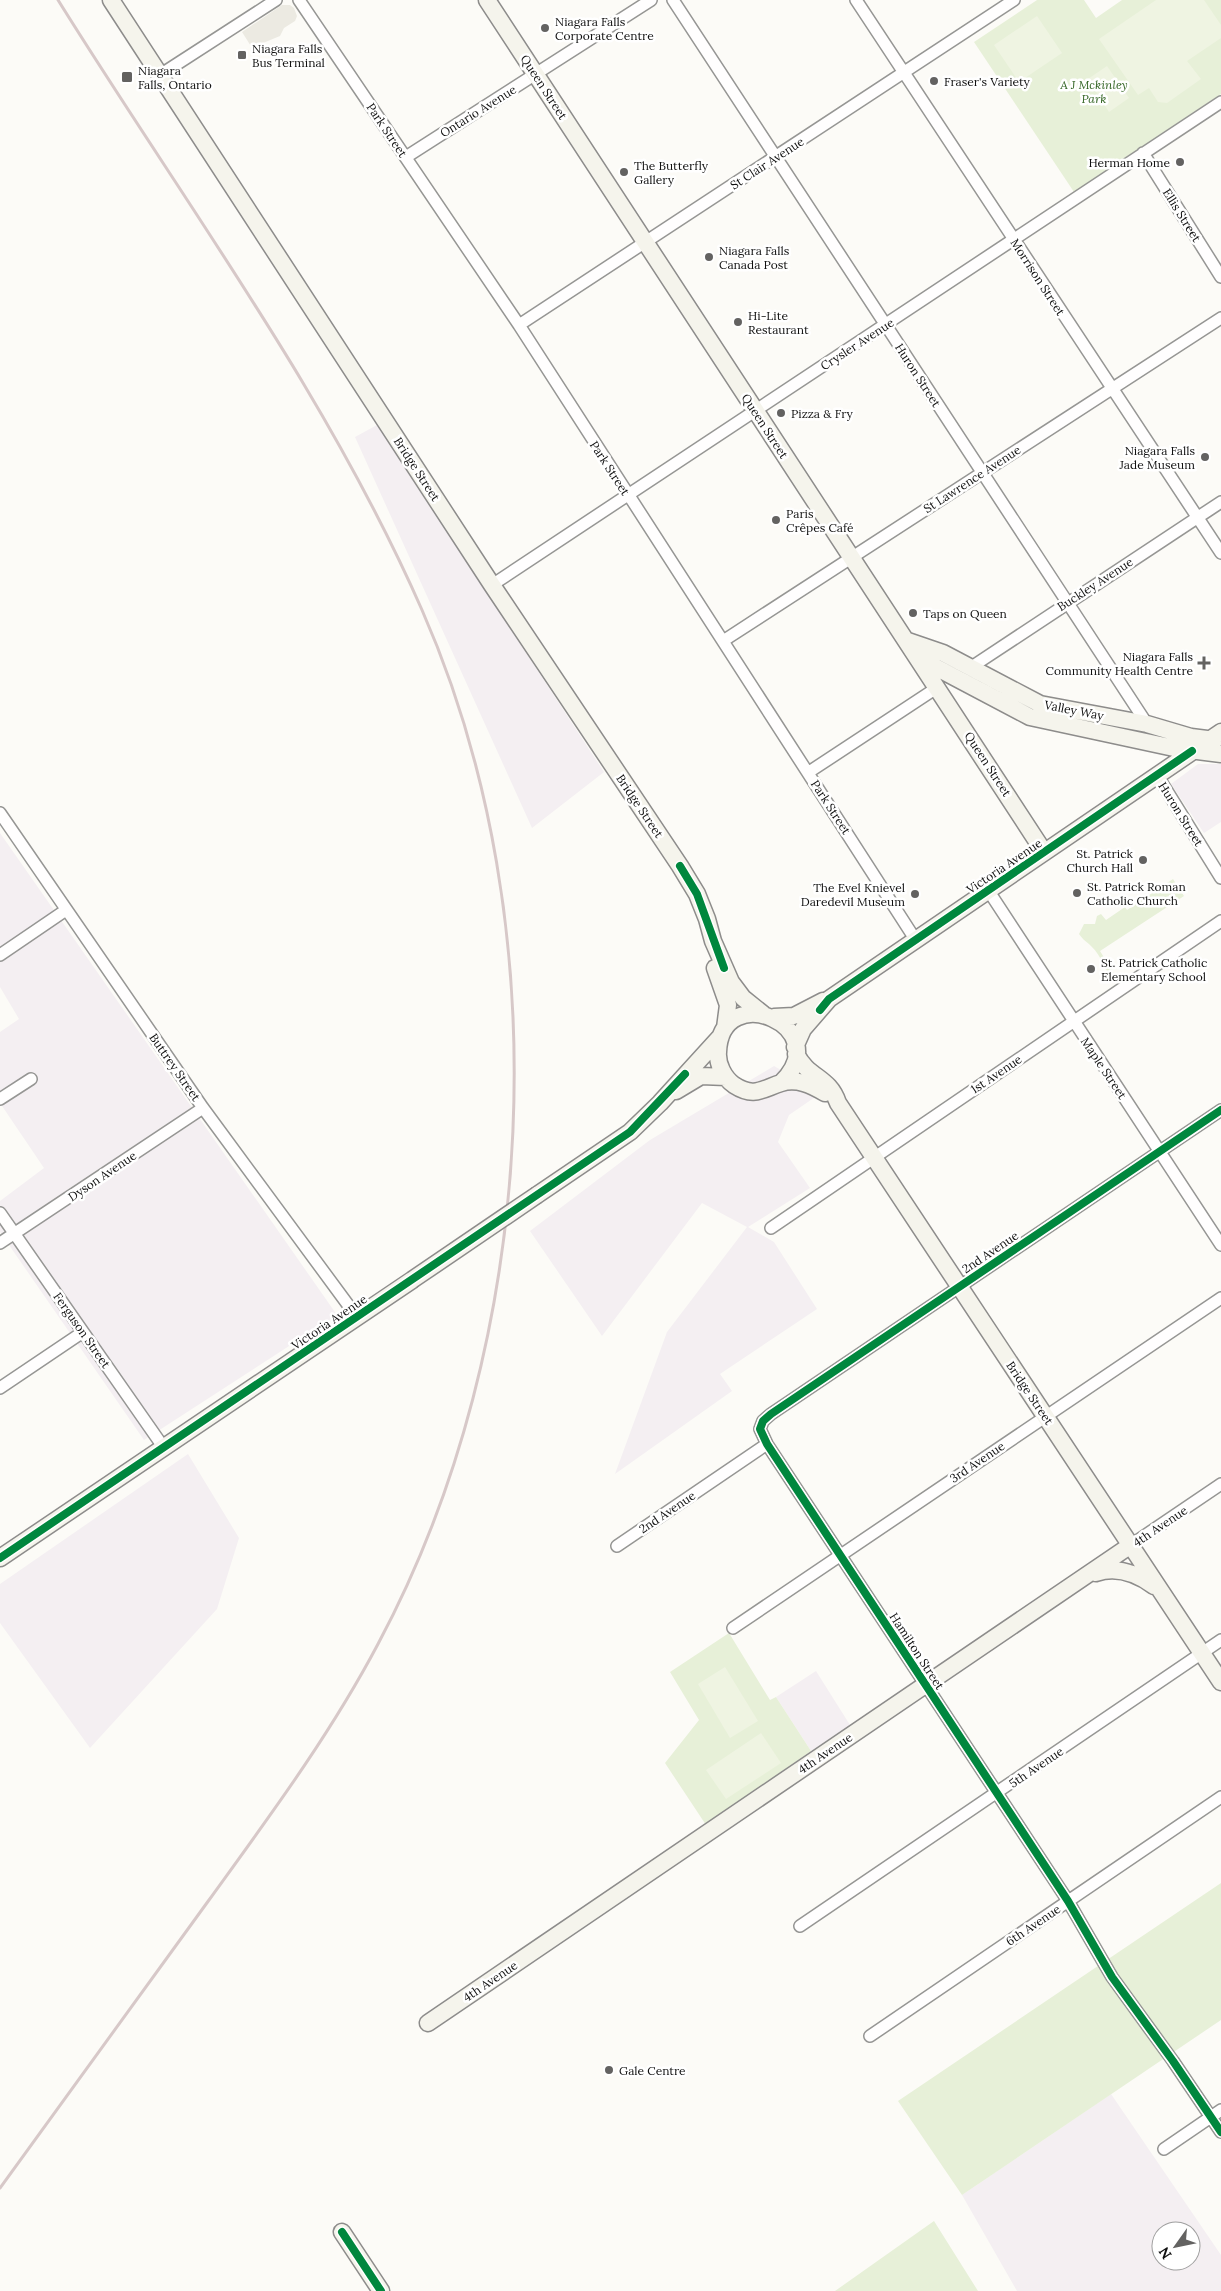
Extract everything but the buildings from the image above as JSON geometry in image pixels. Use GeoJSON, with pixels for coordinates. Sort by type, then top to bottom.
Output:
{"type":"FeatureCollection","features":[{"type":"Feature","properties":{"kind":"main road","name":"Bridge Street"},"geometry":{"type":"LineString","coordinates":[[111,0],[492,585],[680,866],[697,894],[713,941],[731,982],[743,998],[769,1016]]}},
{"type":"Feature","properties":{"kind":"main road","name":"Queen Street"},"geometry":{"type":"LineString","coordinates":[[487,0],[920,659],[1044,852]]}},
{"type":"Feature","properties":{"kind":"main road","name":"Valley Way"},"geometry":{"type":"LineString","coordinates":[[908,641],[943,654],[1040,704],[1217,738]]}},
{"type":"Feature","properties":{"kind":"main road","name":"Valley Way"},"geometry":{"type":"LineString","coordinates":[[920,659],[1030,717],[1192,751],[1221,754]]}},
{"type":"Feature","properties":{"kind":"main road","name":"Victoria Avenue"},"geometry":{"type":"LineString","coordinates":[[796,1050],[803,1029],[830,1000],[916,939],[1192,751],[1217,738]]}},
{"type":"Feature","properties":{"kind":"main road"},"geometry":{"type":"LineString","coordinates":[[1154,743],[1159,756],[1157,776]]}},
{"type":"Feature","properties":{"kind":"main road","name":"Bridge Street"},"geometry":{"type":"LineString","coordinates":[[713,941],[714,964],[728,1005],[724,1032]]}},
{"type":"Feature","properties":{"kind":"main road","name":"Victoria Avenue"},"geometry":{"type":"LineString","coordinates":[[769,1016],[794,1016],[816,1003],[830,1000]]}},
{"type":"Feature","properties":{"kind":"main road"},"geometry":{"type":"LineString","coordinates":[[742,1016],[769,1016],[788,1029],[796,1050],[791,1071],[781,1084],[759,1092],[746,1090],[733,1084],[726,1077],[718,1056],[724,1032],[742,1016]]}},
{"type":"Feature","properties":{"kind":"main road","name":"Victoria Avenue"},"geometry":{"type":"LineString","coordinates":[[0,1558],[630,1132],[665,1097],[724,1032]]}},
{"type":"Feature","properties":{"kind":"main road","name":"Bridge Street"},"geometry":{"type":"LineString","coordinates":[[796,1050],[806,1071],[829,1086],[838,1103],[1221,1682]]}},
{"type":"Feature","properties":{"kind":"main road","name":"Victoria Avenue"},"geometry":{"type":"LineString","coordinates":[[665,1097],[701,1076],[726,1077]]}},
{"type":"Feature","properties":{"kind":"main road","name":"Bridge Street"},"geometry":{"type":"LineString","coordinates":[[781,1084],[810,1084],[838,1103]]}},
{"type":"Feature","properties":{"kind":"main road","name":"4th Avenue"},"geometry":{"type":"LineString","coordinates":[[428,2023],[1131,1545]]}},
{"type":"Feature","properties":{"kind":"main road"},"geometry":{"type":"LineString","coordinates":[[1086,1576],[1108,1569],[1126,1571],[1141,1577],[1161,1591]]}},
{"type":"Feature","properties":{"kind":"main road"},"geometry":{"type":"LineString","coordinates":[[342,2232],[381,2291]]}},
{"type":"Feature","properties":{"kind":"street"},"geometry":{"type":"LineString","coordinates":[[160,75],[276,0]]}},
{"type":"Feature","properties":{"kind":"street","name":"Park Street"},"geometry":{"type":"LineString","coordinates":[[299,0],[519,325],[916,939]]}},
{"type":"Feature","properties":{"kind":"street","name":"Ontario Avenue"},"geometry":{"type":"LineString","coordinates":[[406,157],[651,0]]}},
{"type":"Feature","properties":{"kind":"street","name":"Huron Street"},"geometry":{"type":"LineString","coordinates":[[673,0],[1147,724]]}},
{"type":"Feature","properties":{"kind":"street","name":"Morrison Street"},"geometry":{"type":"LineString","coordinates":[[856,0],[1110,388],[1221,552]]}},
{"type":"Feature","properties":{"kind":"street","name":"St Clair Avenue"},"geometry":{"type":"LineString","coordinates":[[519,325],[1014,0]]}},
{"type":"Feature","properties":{"kind":"street","name":"Crysler Avenue"},"geometry":{"type":"LineString","coordinates":[[492,585],[754,409],[886,325],[1221,102]]}},
{"type":"Feature","properties":{"kind":"street","name":"Ellis Street"},"geometry":{"type":"LineString","coordinates":[[1143,153],[1221,277]]}},
{"type":"Feature","properties":{"kind":"street","name":"St Lawrence Avenue"},"geometry":{"type":"LineString","coordinates":[[724,641],[1110,388],[1221,318]]}},
{"type":"Feature","properties":{"kind":"street","name":"Buckley Avenue"},"geometry":{"type":"LineString","coordinates":[[970,668],[1221,502]]}},
{"type":"Feature","properties":{"kind":"street"},"geometry":{"type":"LineString","coordinates":[[808,772],[938,687]]}},
{"type":"Feature","properties":{"kind":"street","name":"Huron Street"},"geometry":{"type":"LineString","coordinates":[[1157,776],[1221,878]]}},
{"type":"Feature","properties":{"kind":"street","name":"Buttrey Street"},"geometry":{"type":"LineString","coordinates":[[0,813],[203,1108],[357,1317]]}},
{"type":"Feature","properties":{"kind":"street","name":"Maple Street"},"geometry":{"type":"LineString","coordinates":[[988,890],[1072,1021],[1221,1245]]}},
{"type":"Feature","properties":{"kind":"street"},"geometry":{"type":"LineString","coordinates":[[0,955],[66,910]]}},
{"type":"Feature","properties":{"kind":"street","name":"1st Avenue"},"geometry":{"type":"LineString","coordinates":[[771,1228],[1221,921]]}},
{"type":"Feature","properties":{"kind":"street"},"geometry":{"type":"LineString","coordinates":[[0,1099],[31,1079]]}},
{"type":"Feature","properties":{"kind":"street","name":"Dyson Avenue"},"geometry":{"type":"LineString","coordinates":[[0,1244],[203,1108]]}},
{"type":"Feature","properties":{"kind":"street","name":"2nd Avenue"},"geometry":{"type":"LineString","coordinates":[[771,1414],[1221,1110]]}},
{"type":"Feature","properties":{"kind":"street","name":"Ferguson Street"},"geometry":{"type":"LineString","coordinates":[[0,1213],[164,1448]]}},
{"type":"Feature","properties":{"kind":"street","name":"3rd Avenue"},"geometry":{"type":"LineString","coordinates":[[733,1628],[1221,1298]]}},
{"type":"Feature","properties":{"kind":"street"},"geometry":{"type":"LineString","coordinates":[[0,1388],[83,1332]]}},
{"type":"Feature","properties":{"kind":"street","name":"Hamilton Street"},"geometry":{"type":"LineString","coordinates":[[771,1414],[763,1421],[760,1429],[767,1444],[1068,1901],[1112,1977],[1211,2116]]}},
{"type":"Feature","properties":{"kind":"street","name":"2nd Avenue"},"geometry":{"type":"LineString","coordinates":[[617,1546],[767,1444]]}},
{"type":"Feature","properties":{"kind":"street","name":"4th Avenue"},"geometry":{"type":"LineString","coordinates":[[1131,1545],[1221,1484]]}},
{"type":"Feature","properties":{"kind":"street","name":"5th Avenue"},"geometry":{"type":"LineString","coordinates":[[800,1926],[1221,1640]]}},
{"type":"Feature","properties":{"kind":"street","name":"6th Avenue"},"geometry":{"type":"LineString","coordinates":[[870,2036],[1221,1797]]}},
{"type":"Feature","properties":{"kind":"street"},"geometry":{"type":"LineString","coordinates":[[1164,2149],[1221,2110]]}},
{"type":"Feature","properties":{"kind":"street"},"geometry":{"type":"LineString","coordinates":[[1211,2116],[1221,2132]]}},
{"type":"Feature","properties":{"kind":"shaded area"},"geometry":{"type":"Polygon","coordinates":[[[282,5],[290,5],[294,8],[297,16],[295,21],[284,28],[280,36],[263,43],[258,50],[254,51],[242,32],[282,5]]]}},
{"type":"Feature","properties":{"kind":"shaded area"},"geometry":{"type":"Polygon","coordinates":[[[377,425],[604,772],[532,828],[355,437],[377,425]]]}},
{"type":"Feature","properties":{"kind":"shaded area"},"geometry":{"type":"Polygon","coordinates":[[[1198,764],[1221,764],[1221,822],[1204,833],[1171,784],[1198,764]]]}},
{"type":"Feature","properties":{"kind":"shaded area"},"geometry":{"type":"Polygon","coordinates":[[[0,833],[337,1315],[144,1440],[0,1232],[0,1201],[44,1168],[0,1103],[0,1032],[19,1019],[0,987],[0,833]]]}},
{"type":"Feature","properties":{"kind":"shaded area"},"geometry":{"type":"Polygon","coordinates":[[[774,1066],[821,1093],[789,1115],[778,1142],[810,1188],[748,1227],[774,1242],[817,1309],[720,1374],[732,1391],[615,1474],[667,1332],[747,1227],[702,1203],[602,1336],[530,1231],[650,1140],[774,1066]]]}},
{"type":"Feature","properties":{"kind":"shaded area"},"geometry":{"type":"Polygon","coordinates":[[[188,1454],[239,1538],[217,1609],[90,1748],[0,1623],[0,1584],[188,1454]]]}},
{"type":"Feature","properties":{"kind":"shaded area"},"geometry":{"type":"Polygon","coordinates":[[[816,1671],[850,1725],[811,1751],[776,1697],[816,1671]]]}},
{"type":"Feature","properties":{"kind":"shaded area"},"geometry":{"type":"Polygon","coordinates":[[[1111,2094],[1198,2221],[1151,2221],[1151,2271],[1201,2271],[1201,2226],[1221,2255],[1221,2291],[1017,2291],[962,2195],[1111,2094]]]}},
{"type":"Feature","properties":{"kind":"green space","name":"A J Mckinley Park"},"geometry":{"type":"Polygon","coordinates":[[[1037,0],[1084,0],[1096,18],[1122,0],[1221,0],[1221,94],[1074,192],[974,42],[1037,0]]]}},
{"type":"Feature","properties":{"kind":"green space"},"geometry":{"type":"Polygon","coordinates":[[[1156,0],[1204,0],[1221,25],[1221,38],[1187,61],[1201,79],[1167,103],[1158,102],[1149,88],[1138,95],[1099,39],[1156,0]]]}},
{"type":"Feature","properties":{"kind":"green space"},"geometry":{"type":"Polygon","coordinates":[[[1037,16],[1062,53],[1019,82],[994,45],[1037,16]]]}},
{"type":"Feature","properties":{"kind":"green space"},"geometry":{"type":"Polygon","coordinates":[[[1107,66],[1129,98],[1109,112],[1088,79],[1107,66]]]}},
{"type":"Feature","properties":{"kind":"green space"},"geometry":{"type":"Polygon","coordinates":[[[1173,879],[1184,896],[1100,951],[1118,980],[1113,983],[1098,954],[1079,934],[1084,924],[1095,924],[1097,916],[1101,914],[1106,920],[1125,907],[1127,910],[1173,879]]]}},
{"type":"Feature","properties":{"kind":"green space"},"geometry":{"type":"Polygon","coordinates":[[[729,1633],[770,1700],[776,1697],[811,1751],[706,1825],[665,1763],[699,1720],[670,1672],[729,1633]]]}},
{"type":"Feature","properties":{"kind":"green space"},"geometry":{"type":"Polygon","coordinates":[[[725,1667],[758,1721],[730,1738],[698,1684],[725,1667]]]}},
{"type":"Feature","properties":{"kind":"green space"},"geometry":{"type":"Polygon","coordinates":[[[761,1733],[781,1763],[726,1799],[706,1770],[761,1733]]]}},
{"type":"Feature","properties":{"kind":"green space"},"geometry":{"type":"Polygon","coordinates":[[[1221,1883],[1221,2020],[962,2195],[898,2101],[1221,1883]]]}},
{"type":"Feature","properties":{"kind":"green space"},"geometry":{"type":"Polygon","coordinates":[[[934,2221],[978,2291],[835,2291],[934,2221]]]}},
{"type":"Feature","properties":{"kind":"railway"},"geometry":{"type":"LineString","coordinates":[[0,2188],[276,1807],[340,1711],[378,1644],[432,1526],[473,1399],[500,1267],[513,1132],[512,996],[497,862],[467,733],[422,610],[384,530],[343,451],[298,375],[58,0]]}},
{"type":"Feature","properties":{"kind":"cycle path"},"geometry":{"type":"LineString","coordinates":[[820,1010],[829,999],[1192,751]]}},
{"type":"Feature","properties":{"kind":"cycle path"},"geometry":{"type":"LineString","coordinates":[[680,866],[697,894],[724,968]]}},
{"type":"Feature","properties":{"kind":"cycle path"},"geometry":{"type":"LineString","coordinates":[[0,1558],[630,1132],[685,1074]]}},
{"type":"Feature","properties":{"kind":"cycle path"},"geometry":{"type":"LineString","coordinates":[[1221,1110],[771,1414],[763,1421],[760,1429],[767,1444],[1068,1901],[1112,1977],[1173,2061],[1221,2132]]}},
{"type":"Feature","properties":{"kind":"cycle path"},"geometry":{"type":"LineString","coordinates":[[342,2232],[381,2291]]}},
{"type":"Feature","properties":{"kind":"place","name":"Niagara Falls Corporate Centre"},"geometry":{"type":"Point","coordinates":[545,28]}},
{"type":"Feature","properties":{"kind":"place","name":"Niagara Falls Bus Terminal"},"geometry":{"type":"Point","coordinates":[242,55]}},
{"type":"Feature","properties":{"kind":"place","name":"Niagara Falls, Ontario"},"geometry":{"type":"Point","coordinates":[127,77]}},
{"type":"Feature","properties":{"kind":"place","name":"Fraser's Variety"},"geometry":{"type":"Point","coordinates":[934,81]}},
{"type":"Feature","properties":{"kind":"place","name":"Herman Home"},"geometry":{"type":"Point","coordinates":[1180,162]}},
{"type":"Feature","properties":{"kind":"place","name":"The Butterfly Gallery"},"geometry":{"type":"Point","coordinates":[624,172]}},
{"type":"Feature","properties":{"kind":"place","name":"Niagara Falls Canada Post"},"geometry":{"type":"Point","coordinates":[709,257]}},
{"type":"Feature","properties":{"kind":"place","name":"Hi-Lite Restaurant"},"geometry":{"type":"Point","coordinates":[738,322]}},
{"type":"Feature","properties":{"kind":"place","name":"Pizza & Fry"},"geometry":{"type":"Point","coordinates":[781,413]}},
{"type":"Feature","properties":{"kind":"place","name":"Niagara Falls Jade Museum"},"geometry":{"type":"Point","coordinates":[1205,457]}},
{"type":"Feature","properties":{"kind":"place","name":"Paris Crêpes Café"},"geometry":{"type":"Point","coordinates":[776,520]}},
{"type":"Feature","properties":{"kind":"place","name":"Taps on Queen"},"geometry":{"type":"Point","coordinates":[913,613]}},
{"type":"Feature","properties":{"kind":"place","name":"Niagara Falls Community Health Centre"},"geometry":{"type":"Point","coordinates":[1204,663]}},
{"type":"Feature","properties":{"kind":"place","name":"St. Patrick Church Hall"},"geometry":{"type":"Point","coordinates":[1143,860]}},
{"type":"Feature","properties":{"kind":"place","name":"St. Patrick Roman Catholic Church"},"geometry":{"type":"Point","coordinates":[1077,893]}},
{"type":"Feature","properties":{"kind":"place","name":"The Evel Knievel Daredevil Museum"},"geometry":{"type":"Point","coordinates":[915,894]}},
{"type":"Feature","properties":{"kind":"place","name":"St. Patrick Catholic Elementary School"},"geometry":{"type":"Point","coordinates":[1091,969]}},
{"type":"Feature","properties":{"kind":"place","name":"Gale Centre"},"geometry":{"type":"Point","coordinates":[609,2070]}}]}
